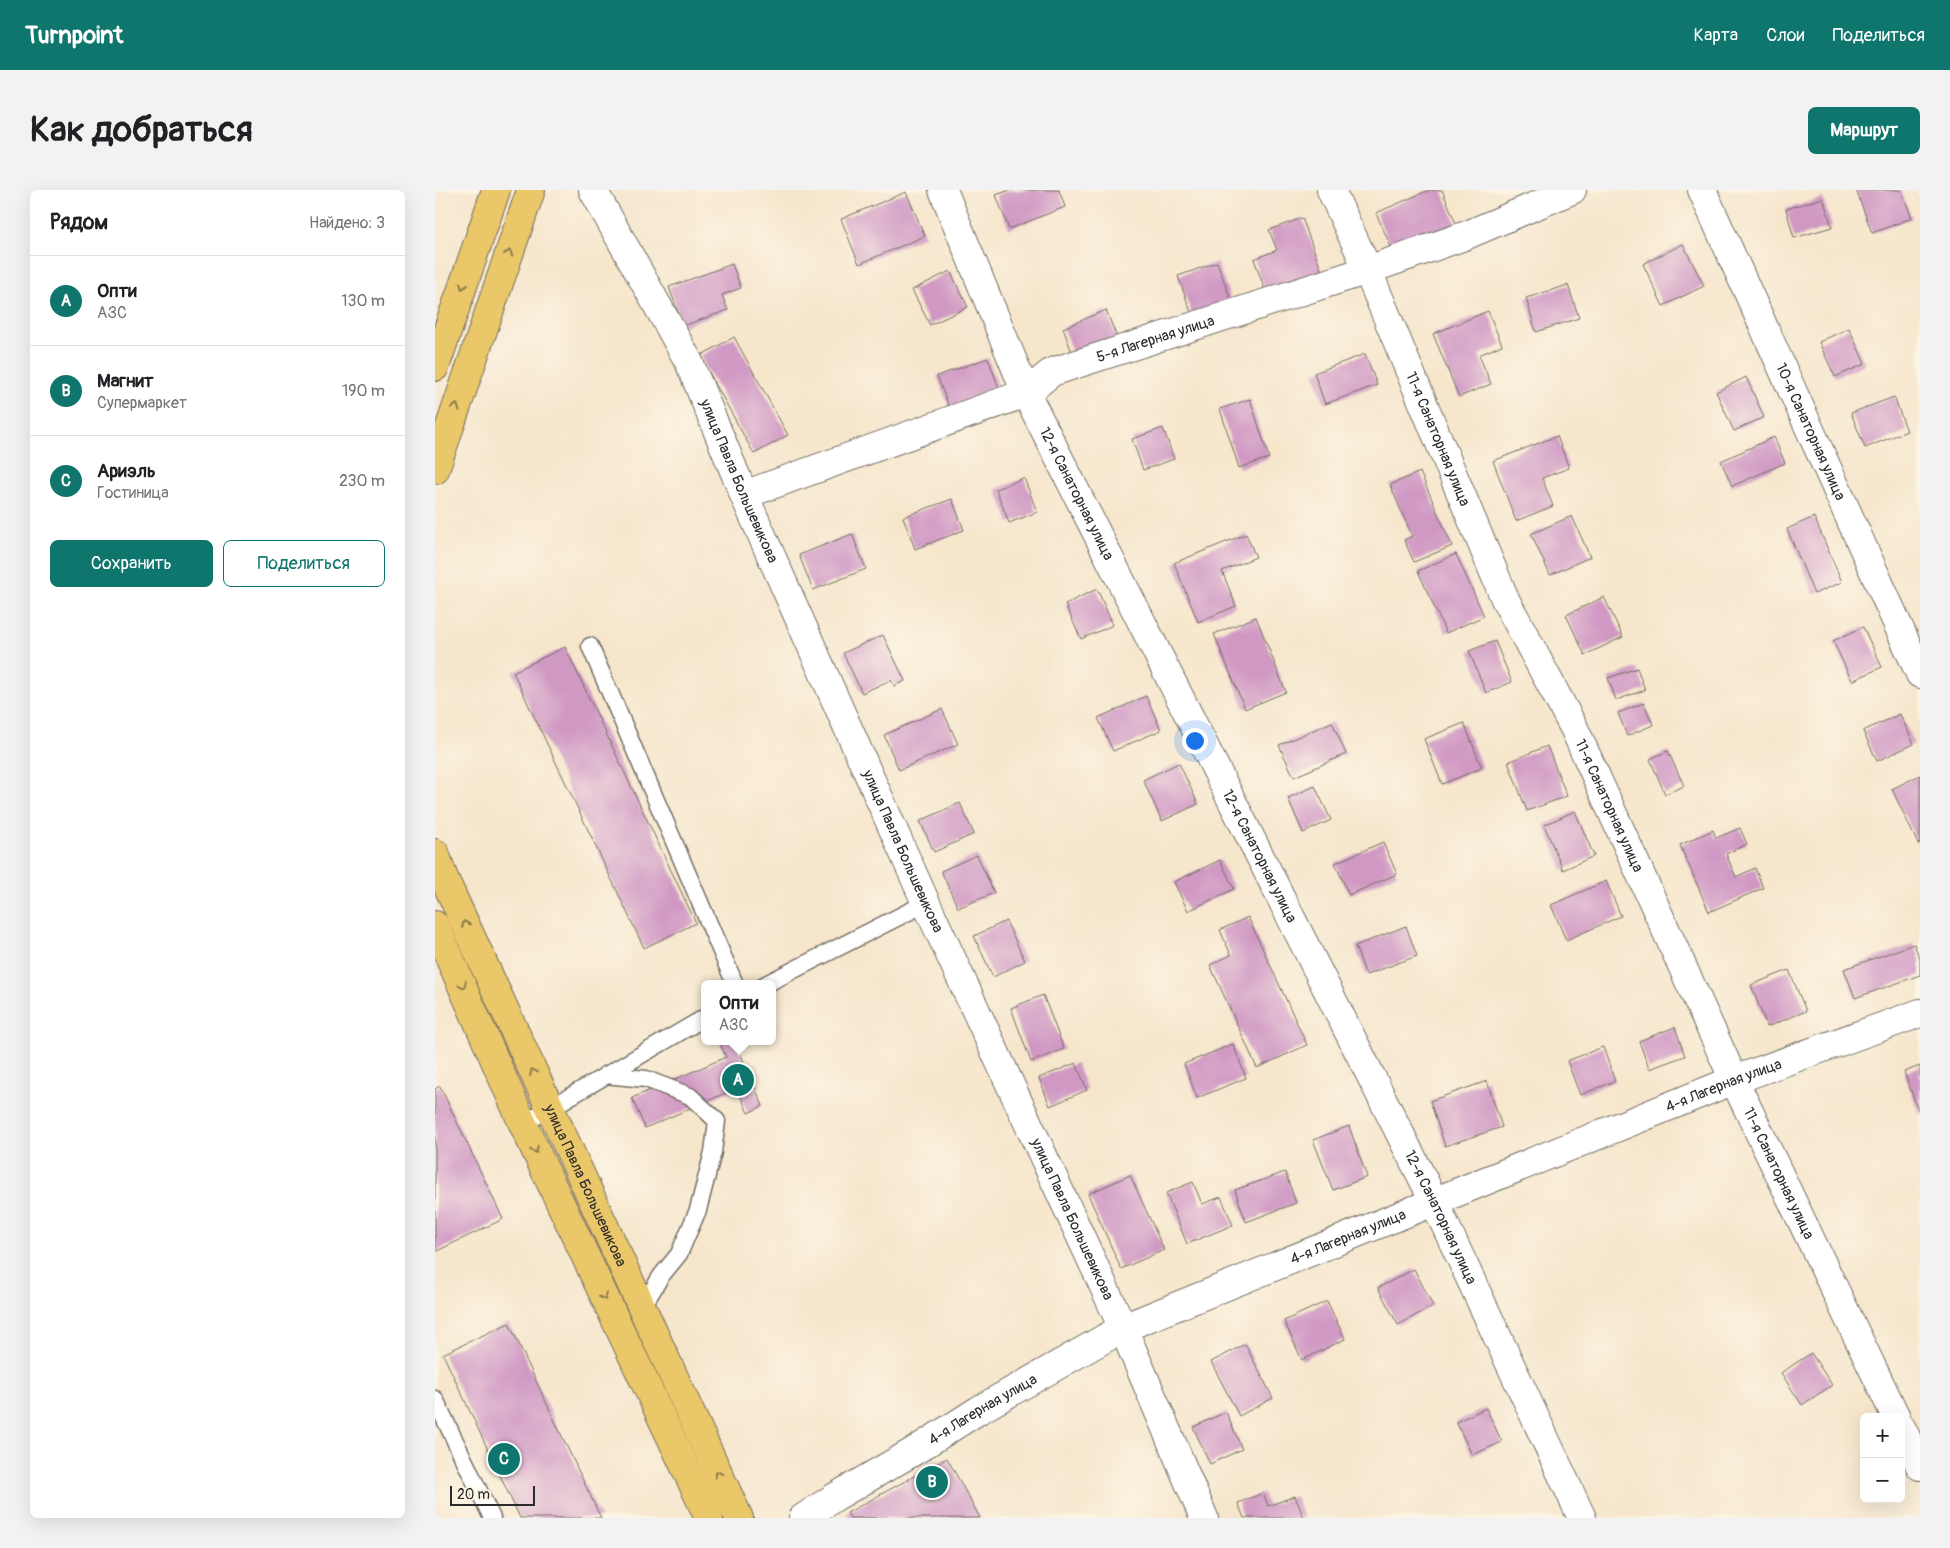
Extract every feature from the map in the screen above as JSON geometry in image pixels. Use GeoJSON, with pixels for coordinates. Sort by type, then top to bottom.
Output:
{"type":"FeatureCollection","features":[{"type":"Feature","properties":{"kind":"main road"},"geometry":{"type":"LineString","coordinates":[[435,367],[496,190]]}},
{"type":"Feature","properties":{"kind":"main road"},"geometry":{"type":"LineString","coordinates":[[435,470],[531,190]]}},
{"type":"Feature","properties":{"kind":"main road","name":"улица Павла Большевикова"},"geometry":{"type":"LineString","coordinates":[[435,853],[444,878],[739,1518]]}},
{"type":"Feature","properties":{"kind":"main road","name":"улица Павла Большевикова"},"geometry":{"type":"LineString","coordinates":[[435,925],[523,1124],[709,1518]]}},
{"type":"Feature","properties":{"kind":"street","name":"улица Павла Большевикова"},"geometry":{"type":"LineString","coordinates":[[593,190],[689,362],[744,495],[926,903],[1123,1328],[1204,1518]]}},
{"type":"Feature","properties":{"kind":"street","name":"12-я Санаторная улица"},"geometry":{"type":"LineString","coordinates":[[943,190],[1026,393],[1434,1201],[1582,1518]]}},
{"type":"Feature","properties":{"kind":"street","name":"11-я Санаторная улица"},"geometry":{"type":"LineString","coordinates":[[1331,190],[1368,270],[1505,599],[1574,728],[1734,1080],[1894,1413]]}},
{"type":"Feature","properties":{"kind":"street","name":"5-я Лагерная улица"},"geometry":{"type":"LineString","coordinates":[[744,495],[1026,393],[1052,372],[1368,270],[1467,235],[1572,190]]}},
{"type":"Feature","properties":{"kind":"street","name":"10-я Санаторная улица"},"geometry":{"type":"LineString","coordinates":[[1703,190],[1920,674]]}},
{"type":"Feature","properties":{"kind":"street","name":"4-я Лагерная улица"},"geometry":{"type":"LineString","coordinates":[[803,1518],[979,1410],[1123,1328],[1734,1080],[1920,1013]]}},
{"type":"Feature","properties":{"kind":"street"},"geometry":{"type":"LineString","coordinates":[[1905,1435],[1920,1466]]}},
{"type":"Feature","properties":{"kind":"lane"},"geometry":{"type":"LineString","coordinates":[[590,646],[733,980]]}},
{"type":"Feature","properties":{"kind":"lane"},"geometry":{"type":"LineString","coordinates":[[774,980],[926,903]]}},
{"type":"Feature","properties":{"kind":"lane"},"geometry":{"type":"LineString","coordinates":[[523,1124],[701,1020]]}},
{"type":"Feature","properties":{"kind":"lane"},"geometry":{"type":"LineString","coordinates":[[605,1075],[645,1079],[690,1096],[717,1121],[713,1152],[698,1210],[679,1254],[661,1276],[642,1308]]}},
{"type":"Feature","properties":{"kind":"lane"},"geometry":{"type":"LineString","coordinates":[[435,1399],[493,1518]]}},
{"type":"Feature","properties":{"kind":"building"},"geometry":{"type":"Polygon","coordinates":[[[1010,190],[1059,190],[1065,207],[1009,229],[996,195],[1010,190]]]}},
{"type":"Feature","properties":{"kind":"building"},"geometry":{"type":"Polygon","coordinates":[[[1429,190],[1442,190],[1458,228],[1395,256],[1376,213],[1429,190]]]}},
{"type":"Feature","properties":{"kind":"building"},"geometry":{"type":"Polygon","coordinates":[[[1856,190],[1901,190],[1912,218],[1872,233],[1856,190]]]}},
{"type":"Feature","properties":{"kind":"building"},"geometry":{"type":"Polygon","coordinates":[[[906,192],[925,236],[859,264],[841,219],[906,192]]]}},
{"type":"Feature","properties":{"kind":"building"},"geometry":{"type":"Polygon","coordinates":[[[1823,198],[1832,227],[1794,238],[1786,209],[1823,198]]]}},
{"type":"Feature","properties":{"kind":"building"},"geometry":{"type":"Polygon","coordinates":[[[1302,218],[1322,272],[1266,293],[1254,259],[1277,250],[1269,230],[1302,218]]]}},
{"type":"Feature","properties":{"kind":"building"},"geometry":{"type":"Polygon","coordinates":[[[1683,244],[1704,286],[1663,306],[1643,264],[1683,244]]]}},
{"type":"Feature","properties":{"kind":"building"},"geometry":{"type":"Polygon","coordinates":[[[1217,262],[1232,303],[1193,318],[1178,276],[1217,262]]]}},
{"type":"Feature","properties":{"kind":"building"},"geometry":{"type":"Polygon","coordinates":[[[732,264],[741,288],[722,295],[728,310],[683,326],[669,287],[732,264]]]}},
{"type":"Feature","properties":{"kind":"building"},"geometry":{"type":"Polygon","coordinates":[[[950,271],[968,307],[930,325],[912,290],[950,271]]]}},
{"type":"Feature","properties":{"kind":"building"},"geometry":{"type":"Polygon","coordinates":[[[1568,285],[1579,318],[1536,332],[1526,298],[1568,285]]]}},
{"type":"Feature","properties":{"kind":"building"},"geometry":{"type":"Polygon","coordinates":[[[1106,310],[1120,345],[1076,363],[1063,328],[1106,310]]]}},
{"type":"Feature","properties":{"kind":"building"},"geometry":{"type":"Polygon","coordinates":[[[1488,311],[1502,345],[1479,355],[1491,384],[1459,397],[1433,334],[1488,311]]]}},
{"type":"Feature","properties":{"kind":"building"},"geometry":{"type":"Polygon","coordinates":[[[1849,328],[1865,364],[1835,377],[1819,342],[1849,328]]]}},
{"type":"Feature","properties":{"kind":"building"},"geometry":{"type":"Polygon","coordinates":[[[734,337],[788,435],[754,454],[700,356],[734,337]]]}},
{"type":"Feature","properties":{"kind":"building"},"geometry":{"type":"Polygon","coordinates":[[[1365,354],[1377,385],[1325,404],[1314,373],[1365,354]]]}},
{"type":"Feature","properties":{"kind":"building"},"geometry":{"type":"Polygon","coordinates":[[[988,358],[1002,397],[952,415],[937,376],[988,358]]]}},
{"type":"Feature","properties":{"kind":"building"},"geometry":{"type":"Polygon","coordinates":[[[1746,377],[1764,417],[1734,431],[1716,392],[1746,377]]]}},
{"type":"Feature","properties":{"kind":"building"},"geometry":{"type":"Polygon","coordinates":[[[1894,397],[1907,431],[1865,448],[1851,413],[1894,397]]]}},
{"type":"Feature","properties":{"kind":"building"},"geometry":{"type":"Polygon","coordinates":[[[1250,399],[1269,458],[1239,468],[1220,409],[1250,399]]]}},
{"type":"Feature","properties":{"kind":"building"},"geometry":{"type":"Polygon","coordinates":[[[1163,428],[1174,459],[1143,470],[1132,439],[1163,428]]]}},
{"type":"Feature","properties":{"kind":"building"},"geometry":{"type":"Polygon","coordinates":[[[1557,436],[1569,468],[1542,478],[1553,506],[1516,521],[1493,461],[1557,436]]]}},
{"type":"Feature","properties":{"kind":"building"},"geometry":{"type":"Polygon","coordinates":[[[1774,437],[1785,463],[1732,486],[1721,461],[1774,437]]]}},
{"type":"Feature","properties":{"kind":"building"},"geometry":{"type":"Polygon","coordinates":[[[1420,472],[1452,546],[1414,562],[1404,540],[1412,536],[1390,485],[1420,472]]]}},
{"type":"Feature","properties":{"kind":"building"},"geometry":{"type":"Polygon","coordinates":[[[1024,478],[1037,512],[1009,523],[996,489],[1024,478]]]}},
{"type":"Feature","properties":{"kind":"building"},"geometry":{"type":"Polygon","coordinates":[[[952,499],[964,530],[915,549],[903,517],[952,499]]]}},
{"type":"Feature","properties":{"kind":"building"},"geometry":{"type":"Polygon","coordinates":[[[1572,516],[1590,557],[1550,575],[1531,534],[1572,516]]]}},
{"type":"Feature","properties":{"kind":"building"},"geometry":{"type":"Polygon","coordinates":[[[1814,517],[1842,582],[1814,594],[1787,529],[1814,517]]]}},
{"type":"Feature","properties":{"kind":"building"},"geometry":{"type":"Polygon","coordinates":[[[852,534],[866,569],[813,590],[799,555],[852,534]]]}},
{"type":"Feature","properties":{"kind":"building"},"geometry":{"type":"Polygon","coordinates":[[[1246,534],[1256,557],[1222,571],[1236,606],[1198,622],[1174,563],[1246,534]]]}},
{"type":"Feature","properties":{"kind":"building"},"geometry":{"type":"Polygon","coordinates":[[[1456,554],[1484,616],[1446,633],[1418,571],[1456,554]]]}},
{"type":"Feature","properties":{"kind":"building"},"geometry":{"type":"Polygon","coordinates":[[[1097,589],[1113,625],[1081,639],[1065,604],[1097,589]]]}},
{"type":"Feature","properties":{"kind":"building"},"geometry":{"type":"Polygon","coordinates":[[[1604,597],[1623,637],[1585,655],[1566,615],[1604,597]]]}},
{"type":"Feature","properties":{"kind":"building"},"geometry":{"type":"Polygon","coordinates":[[[1256,617],[1286,692],[1245,709],[1214,634],[1256,617]]]}},
{"type":"Feature","properties":{"kind":"building"},"geometry":{"type":"Polygon","coordinates":[[[1863,627],[1882,667],[1852,681],[1833,641],[1863,627]]]}},
{"type":"Feature","properties":{"kind":"building"},"geometry":{"type":"Polygon","coordinates":[[[883,635],[905,681],[894,686],[891,680],[862,693],[843,653],[883,635]]]}},
{"type":"Feature","properties":{"kind":"building"},"geometry":{"type":"Polygon","coordinates":[[[1495,641],[1512,682],[1486,693],[1469,651],[1495,641]]]}},
{"type":"Feature","properties":{"kind":"building"},"geometry":{"type":"Polygon","coordinates":[[[565,647],[696,923],[644,948],[513,672],[565,647]]]}},
{"type":"Feature","properties":{"kind":"building"},"geometry":{"type":"Polygon","coordinates":[[[1637,668],[1645,690],[1616,700],[1608,678],[1637,668]]]}},
{"type":"Feature","properties":{"kind":"building"},"geometry":{"type":"Polygon","coordinates":[[[1146,696],[1161,730],[1113,751],[1098,718],[1146,696]]]}},
{"type":"Feature","properties":{"kind":"building"},"geometry":{"type":"Polygon","coordinates":[[[1644,703],[1653,725],[1627,736],[1618,713],[1644,703]]]}},
{"type":"Feature","properties":{"kind":"building"},"geometry":{"type":"Polygon","coordinates":[[[942,709],[958,744],[899,770],[884,735],[942,709]]]}},
{"type":"Feature","properties":{"kind":"building"},"geometry":{"type":"Polygon","coordinates":[[[1900,714],[1914,744],[1877,761],[1863,731],[1900,714]]]}},
{"type":"Feature","properties":{"kind":"building"},"geometry":{"type":"Polygon","coordinates":[[[1332,722],[1346,754],[1294,777],[1279,745],[1332,722]]]}},
{"type":"Feature","properties":{"kind":"building"},"geometry":{"type":"Polygon","coordinates":[[[1464,723],[1482,768],[1442,784],[1424,739],[1464,723]]]}},
{"type":"Feature","properties":{"kind":"building"},"geometry":{"type":"Polygon","coordinates":[[[1547,746],[1567,796],[1527,811],[1508,762],[1547,746]]]}},
{"type":"Feature","properties":{"kind":"building"},"geometry":{"type":"Polygon","coordinates":[[[1668,751],[1684,786],[1665,794],[1650,759],[1668,751]]]}},
{"type":"Feature","properties":{"kind":"building"},"geometry":{"type":"Polygon","coordinates":[[[1179,763],[1198,804],[1162,821],[1143,780],[1179,763]]]}},
{"type":"Feature","properties":{"kind":"building"},"geometry":{"type":"Polygon","coordinates":[[[1920,775],[1920,843],[1918,844],[1892,789],[1920,775]]]}},
{"type":"Feature","properties":{"kind":"building"},"geometry":{"type":"Polygon","coordinates":[[[1315,786],[1331,820],[1303,833],[1288,798],[1315,786]]]}},
{"type":"Feature","properties":{"kind":"building"},"geometry":{"type":"Polygon","coordinates":[[[960,803],[974,834],[934,852],[920,821],[960,803]]]}},
{"type":"Feature","properties":{"kind":"building"},"geometry":{"type":"Polygon","coordinates":[[[1575,811],[1594,856],[1563,870],[1544,825],[1575,811]]]}},
{"type":"Feature","properties":{"kind":"building"},"geometry":{"type":"Polygon","coordinates":[[[1740,828],[1747,844],[1726,854],[1736,877],[1755,868],[1763,888],[1709,912],[1680,845],[1713,830],[1716,838],[1740,828]]]}},
{"type":"Feature","properties":{"kind":"building"},"geometry":{"type":"Polygon","coordinates":[[[1383,842],[1397,874],[1349,895],[1335,863],[1383,842]]]}},
{"type":"Feature","properties":{"kind":"building"},"geometry":{"type":"Polygon","coordinates":[[[977,855],[994,893],[958,908],[941,871],[977,855]]]}},
{"type":"Feature","properties":{"kind":"building"},"geometry":{"type":"Polygon","coordinates":[[[1220,860],[1234,889],[1188,911],[1174,882],[1220,860]]]}},
{"type":"Feature","properties":{"kind":"building"},"geometry":{"type":"Polygon","coordinates":[[[1606,881],[1621,916],[1566,940],[1551,905],[1606,881]]]}},
{"type":"Feature","properties":{"kind":"building"},"geometry":{"type":"Polygon","coordinates":[[[1248,917],[1307,1045],[1257,1068],[1210,965],[1231,955],[1220,930],[1248,917]]]}},
{"type":"Feature","properties":{"kind":"building"},"geometry":{"type":"Polygon","coordinates":[[[1006,921],[1025,961],[993,977],[974,936],[1006,921]]]}},
{"type":"Feature","properties":{"kind":"building"},"geometry":{"type":"Polygon","coordinates":[[[1406,926],[1417,956],[1366,975],[1355,946],[1406,926]]]}},
{"type":"Feature","properties":{"kind":"building"},"geometry":{"type":"Polygon","coordinates":[[[1914,944],[1920,959],[1920,975],[1855,998],[1844,969],[1914,944]]]}},
{"type":"Feature","properties":{"kind":"building"},"geometry":{"type":"Polygon","coordinates":[[[1789,970],[1806,1011],[1767,1027],[1751,985],[1789,970]]]}},
{"type":"Feature","properties":{"kind":"building"},"geometry":{"type":"Polygon","coordinates":[[[1043,995],[1064,1049],[1031,1062],[1011,1008],[1043,995]]]}},
{"type":"Feature","properties":{"kind":"building"},"geometry":{"type":"Polygon","coordinates":[[[1675,1027],[1685,1056],[1649,1069],[1639,1041],[1675,1027]]]}},
{"type":"Feature","properties":{"kind":"building"},"geometry":{"type":"Polygon","coordinates":[[[1233,1044],[1246,1078],[1197,1098],[1184,1064],[1233,1044]]]}},
{"type":"Feature","properties":{"kind":"building"},"geometry":{"type":"Polygon","coordinates":[[[721,1045],[737,1045],[763,1106],[748,1113],[737,1088],[645,1128],[632,1098],[726,1057],[721,1045]]]}},
{"type":"Feature","properties":{"kind":"building"},"geometry":{"type":"Polygon","coordinates":[[[1603,1047],[1615,1081],[1580,1095],[1567,1061],[1603,1047]]]}},
{"type":"Feature","properties":{"kind":"building"},"geometry":{"type":"Polygon","coordinates":[[[1076,1063],[1087,1090],[1050,1106],[1039,1078],[1076,1063]]]}},
{"type":"Feature","properties":{"kind":"building"},"geometry":{"type":"Polygon","coordinates":[[[1920,1066],[1920,1115],[1904,1072],[1920,1066]]]}},
{"type":"Feature","properties":{"kind":"building"},"geometry":{"type":"Polygon","coordinates":[[[1487,1081],[1502,1127],[1445,1146],[1430,1101],[1487,1081]]]}},
{"type":"Feature","properties":{"kind":"building"},"geometry":{"type":"Polygon","coordinates":[[[440,1086],[503,1219],[435,1252],[435,1089],[440,1086]]]}},
{"type":"Feature","properties":{"kind":"building"},"geometry":{"type":"Polygon","coordinates":[[[1349,1126],[1367,1177],[1333,1190],[1313,1140],[1349,1126]]]}},
{"type":"Feature","properties":{"kind":"building"},"geometry":{"type":"Polygon","coordinates":[[[1285,1172],[1296,1203],[1246,1222],[1235,1190],[1285,1172]]]}},
{"type":"Feature","properties":{"kind":"building"},"geometry":{"type":"Polygon","coordinates":[[[1130,1175],[1164,1250],[1121,1269],[1088,1194],[1130,1175]]]}},
{"type":"Feature","properties":{"kind":"building"},"geometry":{"type":"Polygon","coordinates":[[[1193,1182],[1202,1204],[1221,1197],[1233,1225],[1187,1244],[1166,1193],[1193,1182]]]}},
{"type":"Feature","properties":{"kind":"building"},"geometry":{"type":"Polygon","coordinates":[[[1414,1269],[1433,1306],[1398,1325],[1378,1288],[1414,1269]]]}},
{"type":"Feature","properties":{"kind":"building"},"geometry":{"type":"Polygon","coordinates":[[[1327,1301],[1345,1339],[1302,1360],[1284,1321],[1327,1301]]]}},
{"type":"Feature","properties":{"kind":"building"},"geometry":{"type":"Polygon","coordinates":[[[509,1323],[601,1518],[520,1518],[443,1354],[509,1323]]]}},
{"type":"Feature","properties":{"kind":"building"},"geometry":{"type":"Polygon","coordinates":[[[1245,1344],[1273,1398],[1239,1416],[1211,1362],[1245,1344]]]}},
{"type":"Feature","properties":{"kind":"building"},"geometry":{"type":"Polygon","coordinates":[[[1811,1353],[1832,1385],[1802,1405],[1781,1373],[1811,1353]]]}},
{"type":"Feature","properties":{"kind":"building"},"geometry":{"type":"Polygon","coordinates":[[[1486,1408],[1502,1442],[1472,1455],[1456,1422],[1486,1408]]]}},
{"type":"Feature","properties":{"kind":"building"},"geometry":{"type":"Polygon","coordinates":[[[1226,1412],[1242,1449],[1210,1464],[1193,1427],[1226,1412]]]}},
{"type":"Feature","properties":{"kind":"building"},"geometry":{"type":"Polygon","coordinates":[[[947,1458],[980,1518],[850,1518],[847,1513],[947,1458]]]}},
{"type":"Feature","properties":{"kind":"building"},"geometry":{"type":"Polygon","coordinates":[[[1263,1493],[1268,1506],[1295,1496],[1304,1518],[1244,1518],[1238,1503],[1263,1493]]]}},
{"type":"Feature","properties":{"kind":"place","name":"Опти"},"geometry":{"type":"Point","coordinates":[738,1080]}},
{"type":"Feature","properties":{"kind":"place","name":"Ариэль"},"geometry":{"type":"Point","coordinates":[504,1459]}},
{"type":"Feature","properties":{"kind":"place","name":"Магнит"},"geometry":{"type":"Point","coordinates":[932,1482]}}]}
